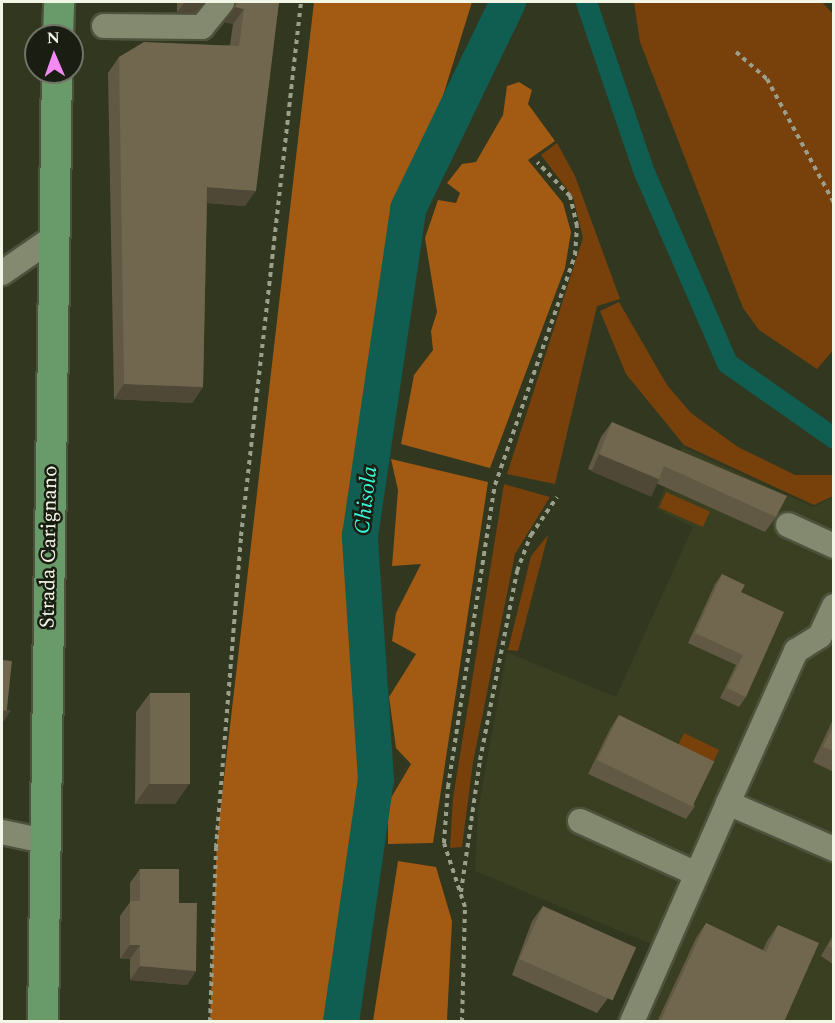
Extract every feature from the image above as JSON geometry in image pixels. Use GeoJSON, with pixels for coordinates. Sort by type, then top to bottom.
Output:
{"type":"FeatureCollection","features":[{"type":"Feature","properties":{"kind":"main road"},"geometry":{"type":"LineString","coordinates":[[58,2],[58,24]]}},
{"type":"Feature","properties":{"kind":"main road","name":"Strada Carignano"},"geometry":{"type":"LineString","coordinates":[[43,1022],[57,84]]}},
{"type":"Feature","properties":{"kind":"street"},"geometry":{"type":"LineString","coordinates":[[104,26],[202,27],[222,2]]}},
{"type":"Feature","properties":{"kind":"street"},"geometry":{"type":"LineString","coordinates":[[2,273],[54,237]]}},
{"type":"Feature","properties":{"kind":"street"},"geometry":{"type":"LineString","coordinates":[[789,525],[834,546]]}},
{"type":"Feature","properties":{"kind":"street"},"geometry":{"type":"LineString","coordinates":[[632,1022],[796,651],[820,636],[834,606]]}},
{"type":"Feature","properties":{"kind":"street"},"geometry":{"type":"LineString","coordinates":[[728,803],[834,849]]}},
{"type":"Feature","properties":{"kind":"street"},"geometry":{"type":"LineString","coordinates":[[580,821],[697,874]]}},
{"type":"Feature","properties":{"kind":"street"},"geometry":{"type":"LineString","coordinates":[[2,832],[44,841]]}},
{"type":"Feature","properties":{"kind":"path"},"geometry":{"type":"LineString","coordinates":[[210,1022],[216,848],[239,559],[302,2]]}},
{"type":"Feature","properties":{"kind":"path"},"geometry":{"type":"LineString","coordinates":[[736,52],[767,79],[834,203]]}},
{"type":"Feature","properties":{"kind":"path"},"geometry":{"type":"LineString","coordinates":[[462,1022],[466,923],[461,892],[444,843],[445,814],[495,485],[575,255],[577,226],[570,196],[537,162]]}},
{"type":"Feature","properties":{"kind":"path"},"geometry":{"type":"LineString","coordinates":[[461,892],[517,571],[531,535],[557,497]]}},
{"type":"Feature","properties":{"kind":"shaded area"},"geometry":{"type":"Polygon","coordinates":[[[314,2],[472,2],[408,209],[360,536],[376,780],[341,1021],[210,1021],[217,838],[314,2]]]}},
{"type":"Feature","properties":{"kind":"shaded area"},"geometry":{"type":"Polygon","coordinates":[[[634,2],[822,2],[833,14],[834,349],[817,369],[759,330],[743,308],[640,42],[634,2]]]}},
{"type":"Feature","properties":{"kind":"shaded area"},"geometry":{"type":"Polygon","coordinates":[[[519,82],[532,90],[528,104],[555,141],[528,160],[563,203],[571,232],[565,268],[490,468],[401,444],[414,375],[433,350],[431,331],[437,312],[425,238],[438,200],[456,203],[460,193],[447,183],[462,164],[476,162],[503,115],[507,86],[519,82]]]}},
{"type":"Feature","properties":{"kind":"shaded area"},"geometry":{"type":"Polygon","coordinates":[[[557,143],[575,176],[620,299],[597,306],[555,484],[507,474],[583,238],[573,197],[541,155],[557,143]]]}},
{"type":"Feature","properties":{"kind":"shaded area"},"geometry":{"type":"Polygon","coordinates":[[[619,302],[667,385],[691,413],[738,447],[795,475],[833,475],[833,496],[814,505],[684,445],[626,374],[600,311],[619,302]]]}},
{"type":"Feature","properties":{"kind":"shaded area"},"geometry":{"type":"Polygon","coordinates":[[[682,447],[813,507],[833,497],[833,1021],[615,1021],[651,944],[475,871],[478,810],[507,652],[616,697],[693,527],[656,509],[682,447]]]}},
{"type":"Feature","properties":{"kind":"shaded area"},"geometry":{"type":"Polygon","coordinates":[[[391,459],[488,482],[433,843],[388,844],[388,803],[411,764],[396,748],[389,697],[416,654],[392,641],[396,613],[421,564],[392,566],[398,490],[391,459]]]}},
{"type":"Feature","properties":{"kind":"shaded area"},"geometry":{"type":"Polygon","coordinates":[[[504,484],[550,497],[515,554],[473,762],[462,847],[450,848],[453,798],[504,484]]]}},
{"type":"Feature","properties":{"kind":"shaded area"},"geometry":{"type":"Polygon","coordinates":[[[666,492],[710,512],[703,527],[659,508],[666,492]]]}},
{"type":"Feature","properties":{"kind":"shaded area"},"geometry":{"type":"Polygon","coordinates":[[[548,535],[518,651],[508,650],[531,556],[548,535]]]}},
{"type":"Feature","properties":{"kind":"shaded area"},"geometry":{"type":"Polygon","coordinates":[[[684,733],[719,750],[707,775],[672,758],[684,733]]]}},
{"type":"Feature","properties":{"kind":"shaded area"},"geometry":{"type":"Polygon","coordinates":[[[398,861],[436,867],[452,921],[447,1021],[373,1021],[398,861]]]}},
{"type":"Feature","properties":{"kind":"building"},"geometry":{"type":"Polygon","coordinates":[[[238,2],[279,2],[256,191],[207,187],[203,387],[124,384],[119,57],[144,42],[239,46],[244,9],[235,7],[238,2]]]}},
{"type":"Feature","properties":{"kind":"building"},"geometry":{"type":"Polygon","coordinates":[[[612,422],[787,496],[776,517],[664,466],[659,479],[599,454],[612,422]]]}},
{"type":"Feature","properties":{"kind":"building"},"geometry":{"type":"Polygon","coordinates":[[[722,574],[745,585],[741,592],[784,612],[746,697],[727,688],[743,655],[695,633],[722,574]]]}},
{"type":"Feature","properties":{"kind":"building"},"geometry":{"type":"Polygon","coordinates":[[[2,660],[12,661],[7,711],[2,710],[2,660]]]}},
{"type":"Feature","properties":{"kind":"building"},"geometry":{"type":"Polygon","coordinates":[[[150,693],[190,693],[190,784],[150,784],[150,693]]]}},
{"type":"Feature","properties":{"kind":"building"},"geometry":{"type":"Polygon","coordinates":[[[619,715],[714,761],[692,806],[597,760],[619,715]]]}},
{"type":"Feature","properties":{"kind":"building"},"geometry":{"type":"Polygon","coordinates":[[[834,725],[834,751],[823,747],[834,725]]]}},
{"type":"Feature","properties":{"kind":"building"},"geometry":{"type":"Polygon","coordinates":[[[140,869],[179,869],[179,903],[197,903],[196,971],[140,966],[140,945],[130,945],[130,901],[140,901],[140,869]]]}},
{"type":"Feature","properties":{"kind":"building"},"geometry":{"type":"Polygon","coordinates":[[[543,906],[636,947],[613,1000],[519,959],[543,906]]]}},
{"type":"Feature","properties":{"kind":"building"},"geometry":{"type":"Polygon","coordinates":[[[706,923],[766,952],[778,925],[819,943],[784,1022],[660,1022],[706,923]]]}},
{"type":"Feature","properties":{"kind":"building"},"geometry":{"type":"Polygon","coordinates":[[[834,936],[834,949],[829,946],[834,936]]]}},
{"type":"Feature","properties":{"kind":"waterway","name":"Chisola"},"geometry":{"type":"LineString","coordinates":[[341,1022],[376,780],[360,536],[408,209],[508,2]]}},
{"type":"Feature","properties":{"kind":"waterway"},"geometry":{"type":"LineString","coordinates":[[586,2],[644,172],[727,363],[834,438]]}}]}
